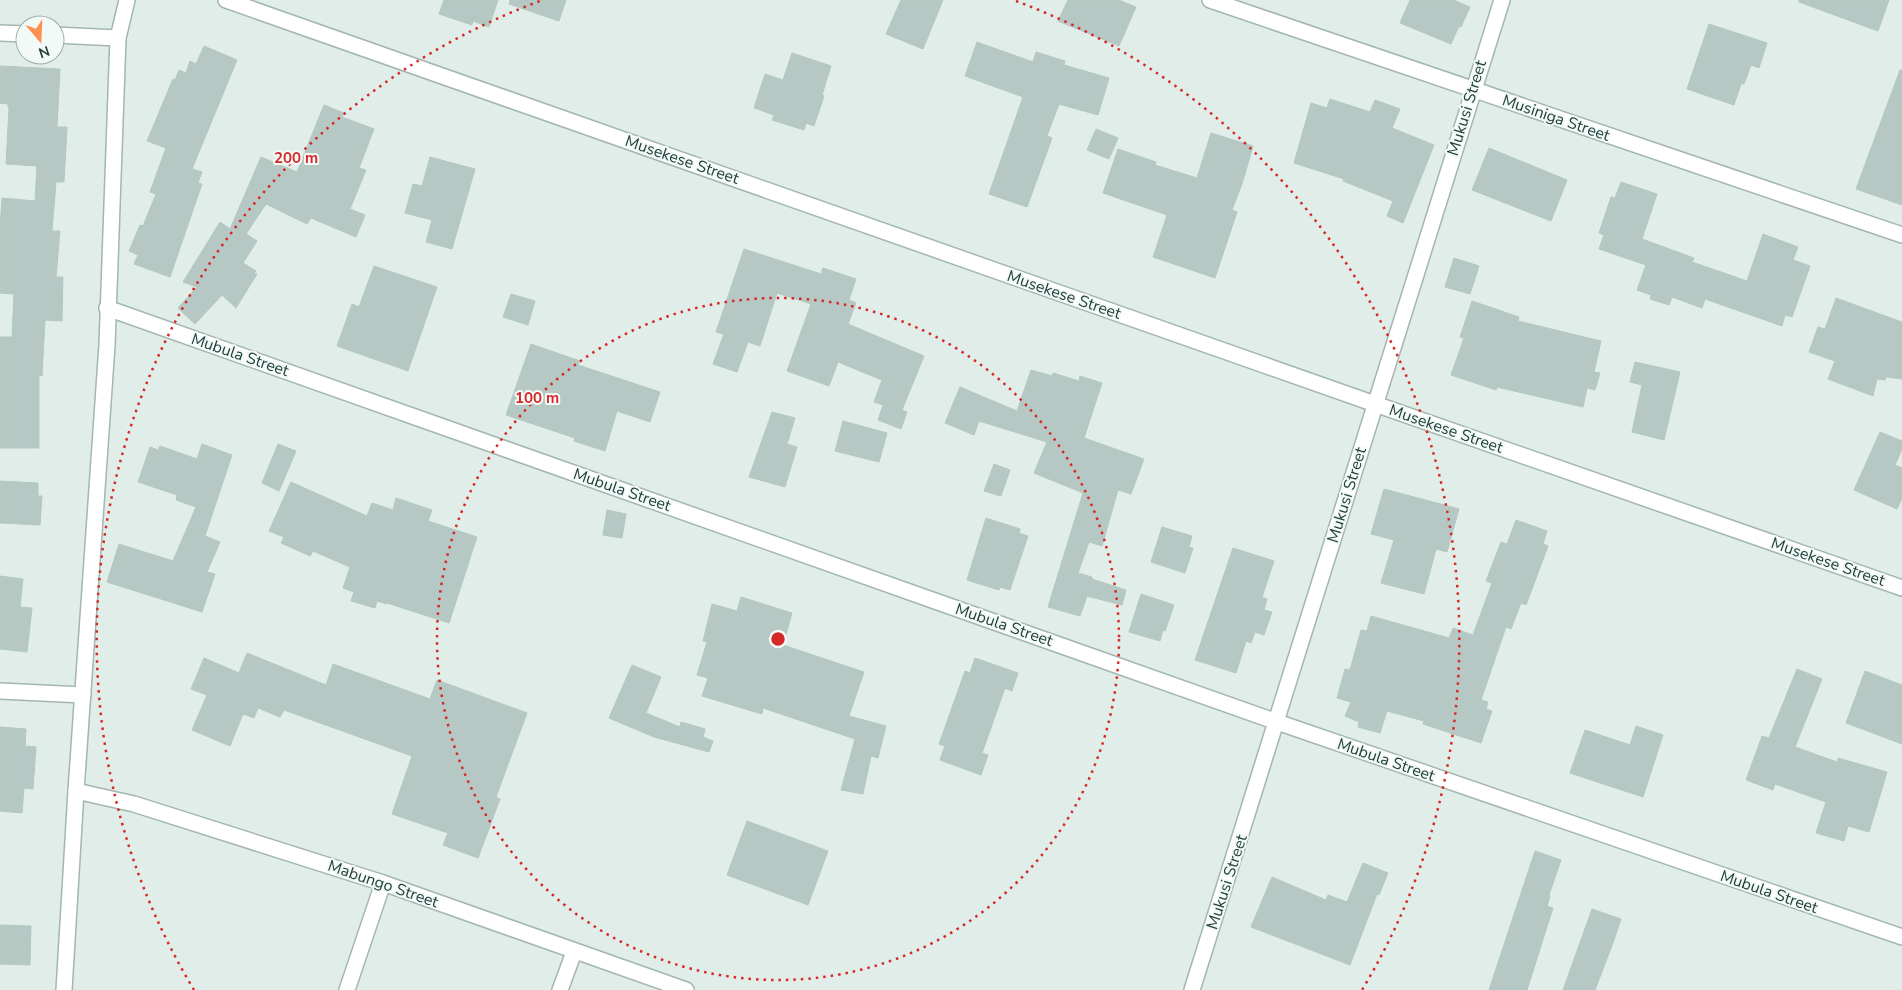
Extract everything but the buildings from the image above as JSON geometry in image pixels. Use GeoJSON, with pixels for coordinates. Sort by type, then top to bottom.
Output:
{"type":"FeatureCollection","features":[{"type":"Feature","properties":{"kind":"street"},"geometry":{"type":"LineString","coordinates":[[64,990],[107,345],[118,38],[126,0]]}},
{"type":"Feature","properties":{"kind":"street","name":"Musekese Street"},"geometry":{"type":"LineString","coordinates":[[226,0],[1902,588]]}},
{"type":"Feature","properties":{"kind":"street","name":"Musiniga Street"},"geometry":{"type":"LineString","coordinates":[[1210,0],[1902,235]]}},
{"type":"Feature","properties":{"kind":"street","name":"Mukusi Street"},"geometry":{"type":"LineString","coordinates":[[1192,990],[1502,0]]}},
{"type":"Feature","properties":{"kind":"street"},"geometry":{"type":"LineString","coordinates":[[0,34],[15,34]]}},
{"type":"Feature","properties":{"kind":"street"},"geometry":{"type":"LineString","coordinates":[[65,35],[118,38]]}},
{"type":"Feature","properties":{"kind":"street","name":"Mubula Street"},"geometry":{"type":"LineString","coordinates":[[107,308],[1277,722],[1902,938]]}},
{"type":"Feature","properties":{"kind":"street"},"geometry":{"type":"LineString","coordinates":[[0,691],[83,696]]}},
{"type":"Feature","properties":{"kind":"street","name":"Mabungo Street"},"geometry":{"type":"LineString","coordinates":[[76,791],[134,804],[383,883],[686,990]]}},
{"type":"Feature","properties":{"kind":"street"},"geometry":{"type":"LineString","coordinates":[[347,990],[383,883]]}},
{"type":"Feature","properties":{"kind":"street"},"geometry":{"type":"LineString","coordinates":[[560,990],[574,952]]}}]}
